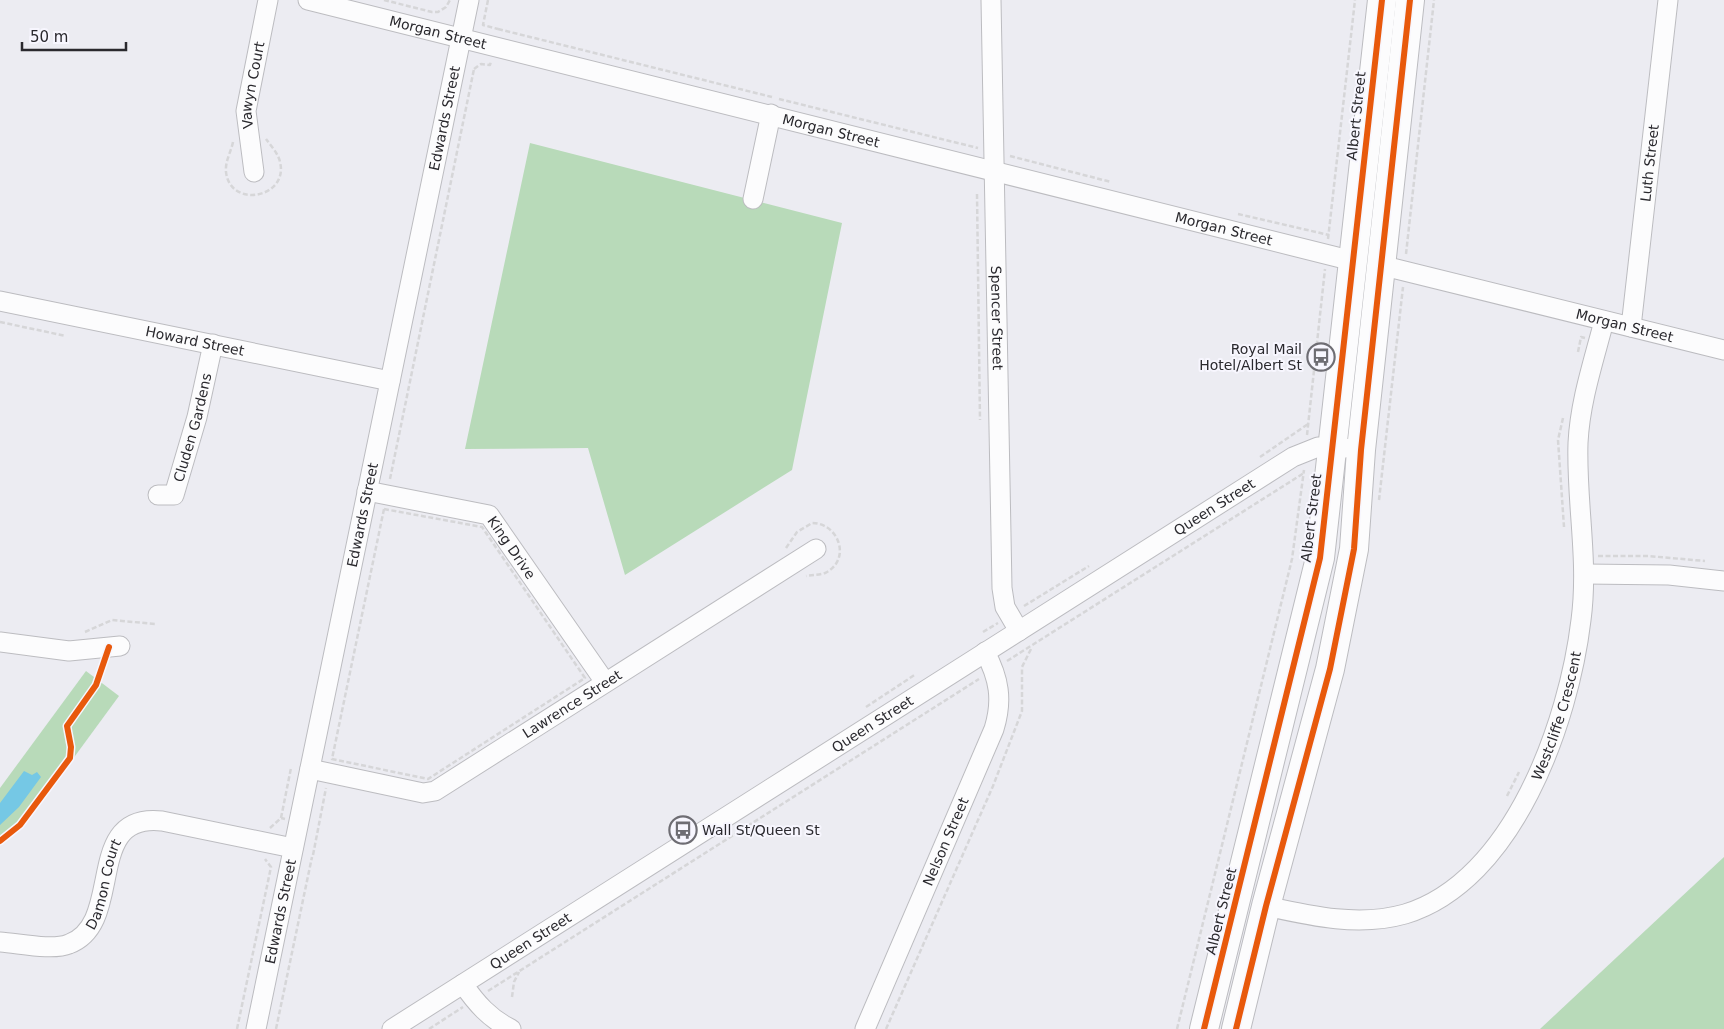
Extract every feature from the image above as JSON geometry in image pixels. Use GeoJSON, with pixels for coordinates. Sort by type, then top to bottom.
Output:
{"type":"FeatureCollection","features":[{"type":"Feature","properties":{"kind":"highway","name":"Albert Street"},"geometry":{"type":"LineString","coordinates":[[1204,1029],[1320,558],[1319,448],[1353,261],[1382,0]]}},
{"type":"Feature","properties":{"kind":"highway"},"geometry":{"type":"LineString","coordinates":[[1236,1029],[1266,906],[1330,670],[1354,548],[1361,450],[1393,268],[1410,0]]}},
{"type":"Feature","properties":{"kind":"street","name":"Vawyn Court"},"geometry":{"type":"LineString","coordinates":[[254,172],[246,111],[268,0]]}},
{"type":"Feature","properties":{"kind":"street","name":"Morgan Street"},"geometry":{"type":"LineString","coordinates":[[308,0],[771,114],[1353,261]]}},
{"type":"Feature","properties":{"kind":"street","name":"Edwards Street"},"geometry":{"type":"LineString","coordinates":[[256,1029],[293,848],[290,820],[367,492],[469,0]]}},
{"type":"Feature","properties":{"kind":"street","name":"Spencer Street"},"geometry":{"type":"LineString","coordinates":[[991,0],[985,149],[1002,588],[1005,607],[1019,631]]}},
{"type":"Feature","properties":{"kind":"street","name":"Luth Street"},"geometry":{"type":"LineString","coordinates":[[1632,327],[1668,0]]}},
{"type":"Feature","properties":{"kind":"street"},"geometry":{"type":"LineString","coordinates":[[753,199],[771,114]]}},
{"type":"Feature","properties":{"kind":"street","name":"Morgan Street"},"geometry":{"type":"LineString","coordinates":[[1393,268],[1724,350]]}},
{"type":"Feature","properties":{"kind":"street","name":"Howard Street"},"geometry":{"type":"LineString","coordinates":[[0,301],[390,381]]}},
{"type":"Feature","properties":{"kind":"street","name":"Westcliffe Crescent"},"geometry":{"type":"LineString","coordinates":[[1266,906],[1350,920],[1395,916],[1416,910],[1454,888],[1480,864],[1510,824],[1533,784],[1554,737],[1574,664],[1585,574],[1578,437],[1584,398],[1604,321]]}},
{"type":"Feature","properties":{"kind":"street","name":"Cluden Gardens"},"geometry":{"type":"LineString","coordinates":[[158,495],[174,495],[197,417],[213,344]]}},
{"type":"Feature","properties":{"kind":"street"},"geometry":{"type":"LineString","coordinates":[[1319,448],[1361,450]]}},
{"type":"Feature","properties":{"kind":"street","name":"Queen Street"},"geometry":{"type":"LineString","coordinates":[[392,1029],[985,652],[1319,448]]}},
{"type":"Feature","properties":{"kind":"street","name":"King Drive"},"geometry":{"type":"LineString","coordinates":[[367,492],[489,515],[605,682]]}},
{"type":"Feature","properties":{"kind":"street","name":"Lawrence Street"},"geometry":{"type":"LineString","coordinates":[[301,769],[420,792],[433,792],[816,549]]}},
{"type":"Feature","properties":{"kind":"street"},"geometry":{"type":"LineString","coordinates":[[1585,574],[1669,575],[1724,581]]}},
{"type":"Feature","properties":{"kind":"street"},"geometry":{"type":"LineString","coordinates":[[0,642],[69,651],[120,646]]}},
{"type":"Feature","properties":{"kind":"street","name":"Nelson Street"},"geometry":{"type":"LineString","coordinates":[[864,1029],[994,729],[1000,691],[994,670],[985,652]]}},
{"type":"Feature","properties":{"kind":"street","name":"Damon Court"},"geometry":{"type":"LineString","coordinates":[[0,942],[59,946],[69,944],[84,936],[94,924],[113,847],[124,832],[136,824],[150,820],[162,821],[293,848]]}},
{"type":"Feature","properties":{"kind":"street"},"geometry":{"type":"LineString","coordinates":[[463,984],[474,1000],[492,1018],[511,1029]]}},
{"type":"Feature","properties":{"kind":"path"},"geometry":{"type":"LineString","coordinates":[[384,0],[436,12],[446,7],[450,0]]}},
{"type":"Feature","properties":{"kind":"path"},"geometry":{"type":"LineString","coordinates":[[1177,1029],[1292,559],[1304,473],[1319,448],[1326,254],[1355,0]]}},
{"type":"Feature","properties":{"kind":"path"},"geometry":{"type":"LineString","coordinates":[[1393,268],[1434,0]]}},
{"type":"Feature","properties":{"kind":"path"},"geometry":{"type":"LineString","coordinates":[[498,29],[985,149],[1115,184]]}},
{"type":"Feature","properties":{"kind":"path"},"geometry":{"type":"LineString","coordinates":[[389,482],[474,69]]}},
{"type":"Feature","properties":{"kind":"path"},"geometry":{"type":"LineString","coordinates":[[263,194],[278,181],[280,170],[278,156],[264,134]]}},
{"type":"Feature","properties":{"kind":"path"},"geometry":{"type":"LineString","coordinates":[[980,420],[985,149]]}},
{"type":"Feature","properties":{"kind":"path"},"geometry":{"type":"LineString","coordinates":[[1236,214],[1329,235]]}},
{"type":"Feature","properties":{"kind":"path"},"geometry":{"type":"LineString","coordinates":[[0,322],[66,336]]}},
{"type":"Feature","properties":{"kind":"path"},"geometry":{"type":"LineString","coordinates":[[429,1029],[1304,473]]}},
{"type":"Feature","properties":{"kind":"path"},"geometry":{"type":"LineString","coordinates":[[384,509],[482,526],[585,678],[428,779],[332,759],[384,509]]}},
{"type":"Feature","properties":{"kind":"path"},"geometry":{"type":"LineString","coordinates":[[83,633],[112,620],[155,624]]}},
{"type":"Feature","properties":{"kind":"path"},"geometry":{"type":"LineString","coordinates":[[886,1029],[993,786],[1022,710],[1022,667],[1032,646]]}},
{"type":"Feature","properties":{"kind":"path"},"geometry":{"type":"LineString","coordinates":[[866,707],[916,674]]}},
{"type":"Feature","properties":{"kind":"path"},"geometry":{"type":"LineString","coordinates":[[1506,798],[1523,764]]}},
{"type":"Feature","properties":{"kind":"path"},"geometry":{"type":"LineString","coordinates":[[237,1029],[270,868],[264,857],[257,855],[263,826],[270,828],[290,820],[301,769]]}},
{"type":"Feature","properties":{"kind":"path"},"geometry":{"type":"LineString","coordinates":[[276,1029],[326,786]]}},
{"type":"Feature","properties":{"kind":"path"},"geometry":{"type":"LineString","coordinates":[[512,997],[514,982],[520,971]]}},
{"type":"Feature","properties":{"kind":"green space"},"geometry":{"type":"Polygon","coordinates":[[[530,143],[842,223],[792,470],[625,575],[588,448],[465,449],[530,143]]]}},
{"type":"Feature","properties":{"kind":"green space"},"geometry":{"type":"Polygon","coordinates":[[[86,671],[119,696],[23,827],[0,844],[0,788],[86,671]]]}},
{"type":"Feature","properties":{"kind":"green space"},"geometry":{"type":"Polygon","coordinates":[[[1724,857],[1724,1029],[1540,1029],[1724,857]]]}},
{"type":"Feature","properties":{"kind":"water"},"geometry":{"type":"Polygon","coordinates":[[[24,771],[32,775],[37,772],[41,777],[19,807],[0,825],[0,803],[24,771]]]}},
{"type":"Feature","properties":{"kind":"cycle path"},"geometry":{"type":"LineString","coordinates":[[1204,1029],[1320,558],[1382,0]]}},
{"type":"Feature","properties":{"kind":"cycle path"},"geometry":{"type":"LineString","coordinates":[[1236,1029],[1266,906],[1330,669],[1354,549],[1361,450],[1410,0]]}},
{"type":"Feature","properties":{"kind":"cycle path"},"geometry":{"type":"LineString","coordinates":[[0,841],[20,825],[70,758],[71,747],[67,726],[96,685],[109,647]]}},
{"type":"Feature","properties":{"kind":"place","name":"Royal Mail Hotel/Albert St"},"geometry":{"type":"Point","coordinates":[1321,357]}},
{"type":"Feature","properties":{"kind":"place","name":"Wall St/Queen St"},"geometry":{"type":"Point","coordinates":[683,830]}}]}
